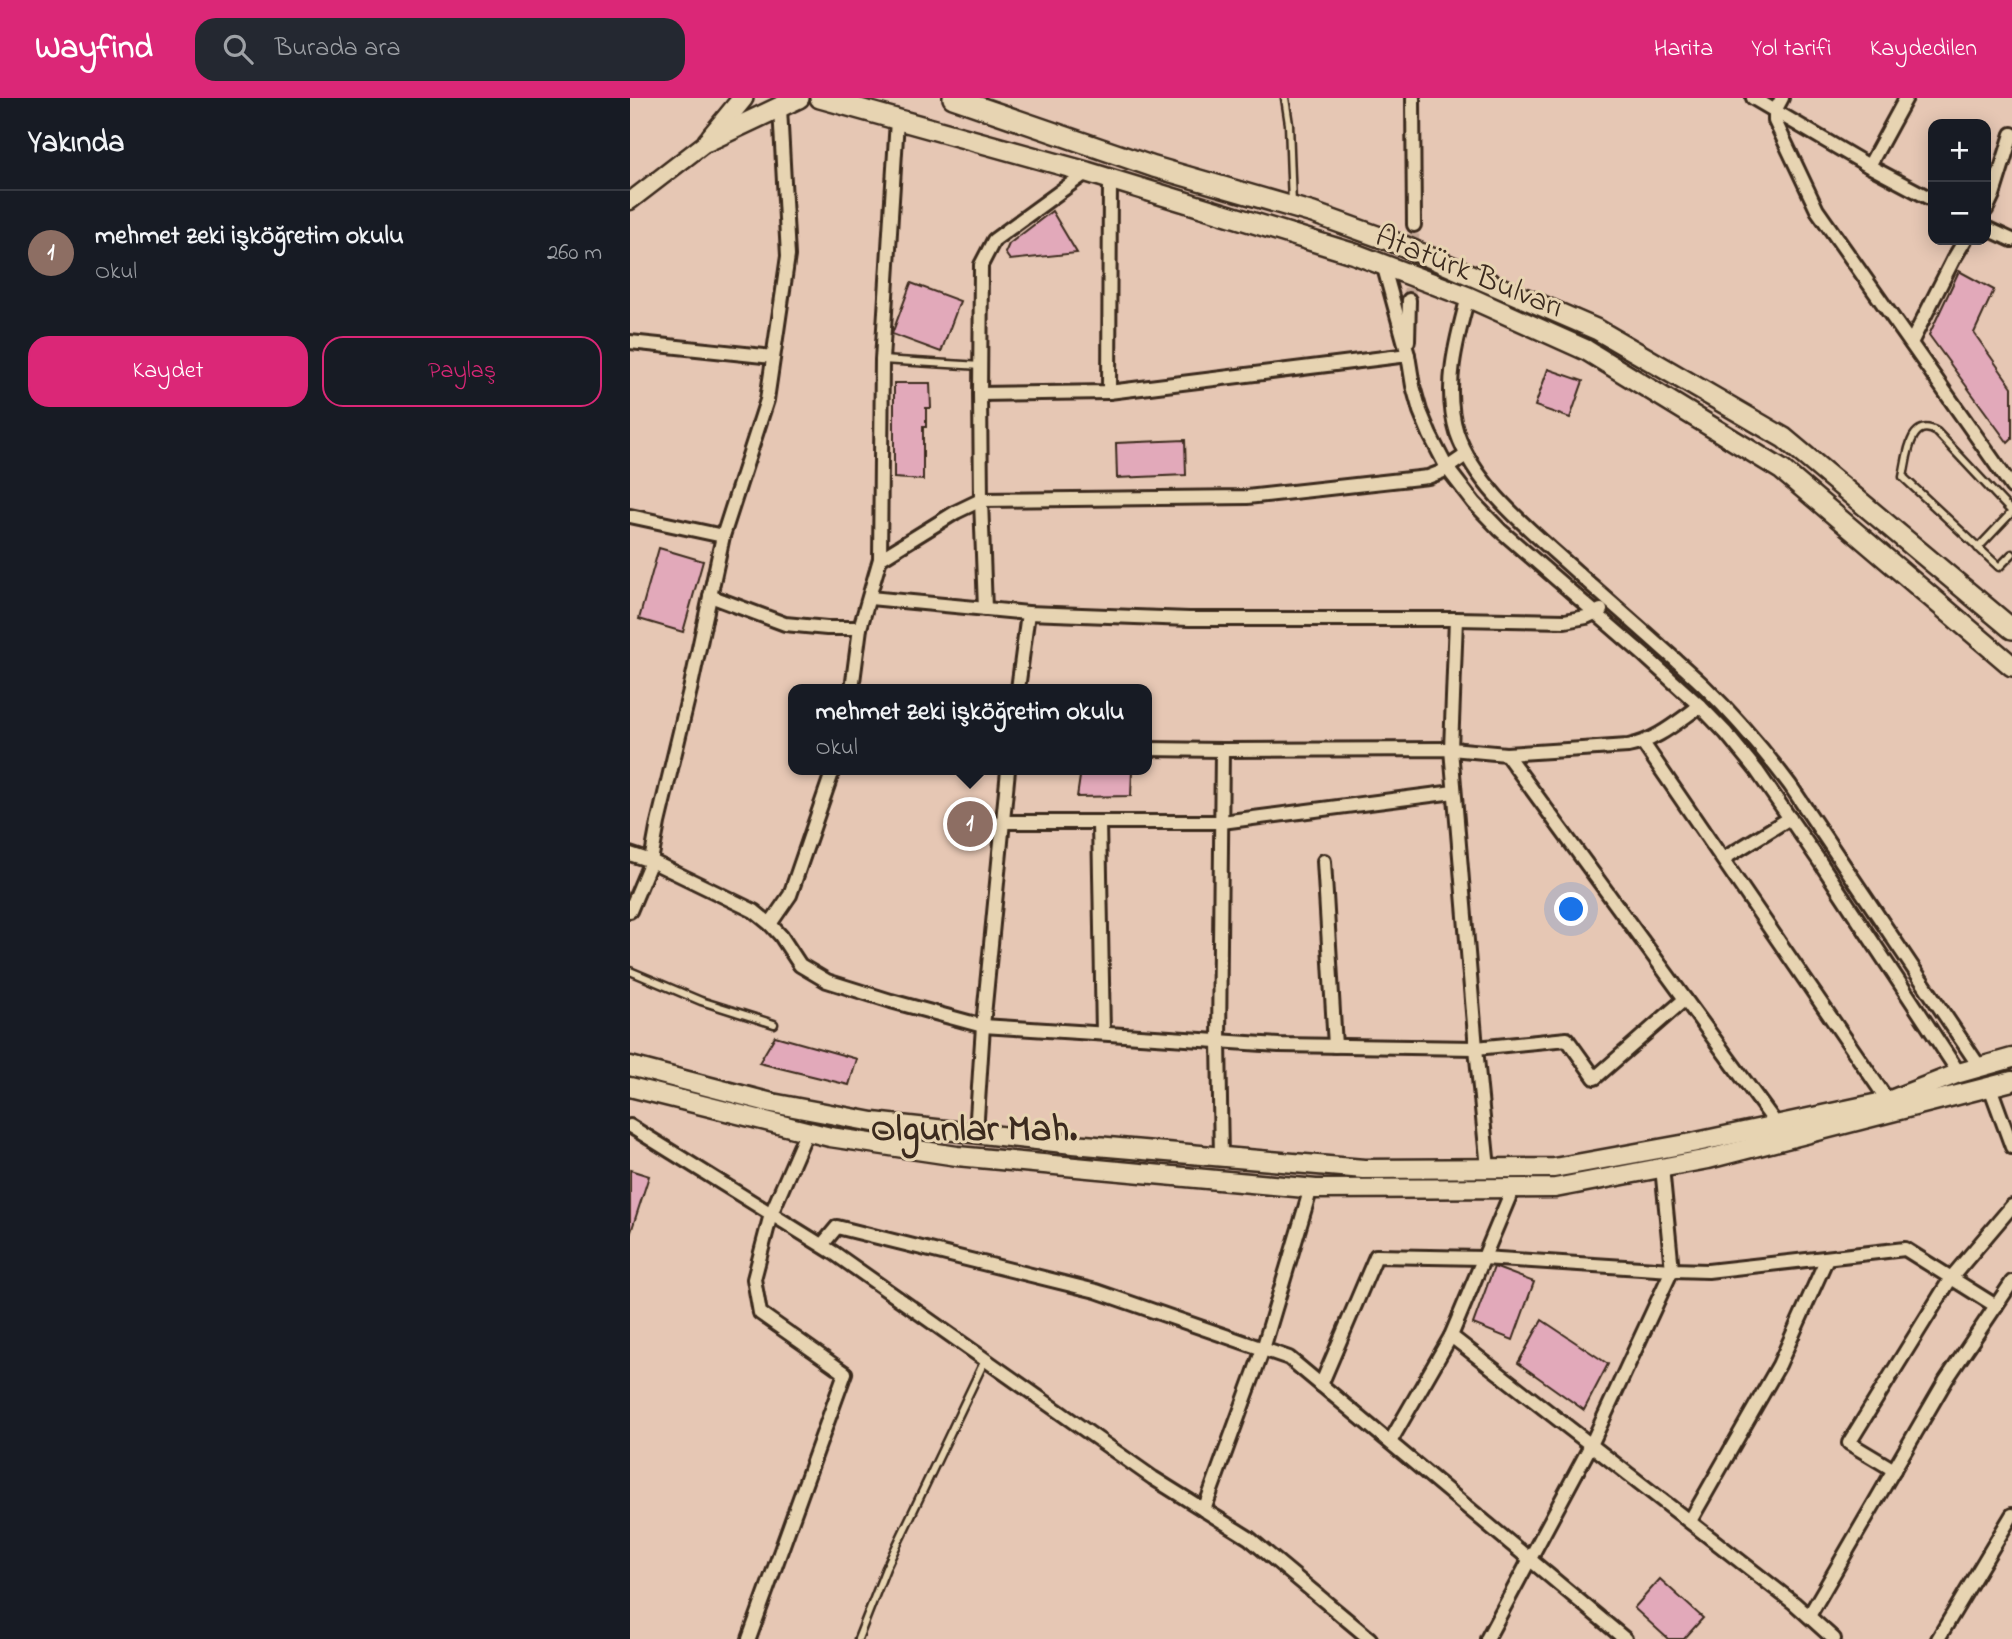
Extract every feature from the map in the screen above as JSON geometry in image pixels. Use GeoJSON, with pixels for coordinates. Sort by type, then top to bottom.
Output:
{"type":"FeatureCollection","features":[{"type":"Feature","properties":{"kind":"main road"},"geometry":{"type":"LineString","coordinates":[[708,141],[743,98]]}},
{"type":"Feature","properties":{"kind":"main road"},"geometry":{"type":"LineString","coordinates":[[708,141],[799,98]]}},
{"type":"Feature","properties":{"kind":"main road","name":"Atatürk Bulvarı"},"geometry":{"type":"LineString","coordinates":[[820,98],[1087,172],[1383,264],[1468,297],[1586,350],[1782,470],[2012,666]]}},
{"type":"Feature","properties":{"kind":"main road","name":"Atatürk Bulvarı"},"geometry":{"type":"LineString","coordinates":[[953,98],[1154,167],[1293,207],[1399,244],[1598,330],[1784,438],[2012,629]]}},
{"type":"Feature","properties":{"kind":"main road"},"geometry":{"type":"LineString","coordinates":[[630,1066],[772,1104],[873,1122],[1364,1169],[1554,1168],[1692,1143],[1888,1101],[1979,1066],[2012,1058]]}},
{"type":"Feature","properties":{"kind":"main road"},"geometry":{"type":"LineString","coordinates":[[630,1087],[830,1136],[957,1156],[1311,1188],[1555,1188],[1708,1159],[2012,1081]]}},
{"type":"Feature","properties":{"kind":"street"},"geometry":{"type":"LineString","coordinates":[[1413,98],[1414,225]]}},
{"type":"Feature","properties":{"kind":"street"},"geometry":{"type":"LineString","coordinates":[[1753,98],[1928,197]]}},
{"type":"Feature","properties":{"kind":"street"},"geometry":{"type":"LineString","coordinates":[[1782,98],[1774,111],[1775,121],[1817,210],[2012,487]]}},
{"type":"Feature","properties":{"kind":"street"},"geometry":{"type":"LineString","coordinates":[[1869,166],[1906,98]]}},
{"type":"Feature","properties":{"kind":"street"},"geometry":{"type":"LineString","coordinates":[[630,911],[651,861],[723,536],[767,400],[788,256],[780,108]]}},
{"type":"Feature","properties":{"kind":"street"},"geometry":{"type":"LineString","coordinates":[[853,684],[860,628],[880,559],[882,360],[897,120]]}},
{"type":"Feature","properties":{"kind":"street"},"geometry":{"type":"LineString","coordinates":[[1991,199],[2012,134]]}},
{"type":"Feature","properties":{"kind":"street"},"geometry":{"type":"LineString","coordinates":[[630,201],[708,141]]}},
{"type":"Feature","properties":{"kind":"street"},"geometry":{"type":"LineString","coordinates":[[985,609],[981,500],[981,265],[994,240],[1087,172]]}},
{"type":"Feature","properties":{"kind":"street"},"geometry":{"type":"LineString","coordinates":[[1109,392],[1110,179]]}},
{"type":"Feature","properties":{"kind":"street"},"geometry":{"type":"LineString","coordinates":[[1991,230],[2012,240]]}},
{"type":"Feature","properties":{"kind":"street"},"geometry":{"type":"LineString","coordinates":[[1910,343],[1962,245]]}},
{"type":"Feature","properties":{"kind":"street"},"geometry":{"type":"LineString","coordinates":[[1383,264],[1420,411],[1447,468],[1474,503],[1500,530],[1700,706],[1734,743],[1790,818],[1959,1073]]}},
{"type":"Feature","properties":{"kind":"street"},"geometry":{"type":"LineString","coordinates":[[1468,297],[1459,330],[1451,383],[1452,407],[1466,455],[1480,478],[1543,541],[1702,684],[1760,745],[1790,785],[1979,1066]]}},
{"type":"Feature","properties":{"kind":"street"},"geometry":{"type":"LineString","coordinates":[[1408,355],[1409,300]]}},
{"type":"Feature","properties":{"kind":"street"},"geometry":{"type":"LineString","coordinates":[[630,342],[773,357]]}},
{"type":"Feature","properties":{"kind":"street"},"geometry":{"type":"LineString","coordinates":[[981,394],[1109,392],[1408,355]]}},
{"type":"Feature","properties":{"kind":"street"},"geometry":{"type":"LineString","coordinates":[[880,559],[956,512],[981,500],[1247,497],[1428,477],[1466,455]]}},
{"type":"Feature","properties":{"kind":"street"},"geometry":{"type":"LineString","coordinates":[[630,516],[723,536]]}},
{"type":"Feature","properties":{"kind":"street"},"geometry":{"type":"LineString","coordinates":[[710,596],[785,624],[860,628]]}},
{"type":"Feature","properties":{"kind":"street"},"geometry":{"type":"LineString","coordinates":[[870,598],[1028,613],[1189,619],[1565,621],[1595,613],[1611,604]]}},
{"type":"Feature","properties":{"kind":"street"},"geometry":{"type":"LineString","coordinates":[[1019,684],[1028,613]]}},
{"type":"Feature","properties":{"kind":"street"},"geometry":{"type":"LineString","coordinates":[[1456,619],[1451,749],[1488,1168]]}},
{"type":"Feature","properties":{"kind":"street"},"geometry":{"type":"LineString","coordinates":[[1152,749],[1451,749],[1506,754],[1628,746],[1653,739],[1700,706]]}},
{"type":"Feature","properties":{"kind":"street"},"geometry":{"type":"LineString","coordinates":[[1643,743],[1888,1101]]}},
{"type":"Feature","properties":{"kind":"street"},"geometry":{"type":"LineString","coordinates":[[1221,1157],[1219,1041],[1222,750]]}},
{"type":"Feature","properties":{"kind":"street"},"geometry":{"type":"LineString","coordinates":[[1506,754],[1777,1125]]}},
{"type":"Feature","properties":{"kind":"street"},"geometry":{"type":"LineString","coordinates":[[771,924],[790,895],[831,775]]}},
{"type":"Feature","properties":{"kind":"street"},"geometry":{"type":"LineString","coordinates":[[976,1133],[983,1026],[1008,775]]}},
{"type":"Feature","properties":{"kind":"street"},"geometry":{"type":"LineString","coordinates":[[1003,822],[1222,822],[1454,792]]}},
{"type":"Feature","properties":{"kind":"street"},"geometry":{"type":"LineString","coordinates":[[1723,859],[1790,818]]}},
{"type":"Feature","properties":{"kind":"street"},"geometry":{"type":"LineString","coordinates":[[1099,822],[1103,1033]]}},
{"type":"Feature","properties":{"kind":"street"},"geometry":{"type":"LineString","coordinates":[[630,854],[651,861],[754,911],[771,924],[800,965],[827,981],[983,1026],[1279,1045],[1476,1048],[1567,1039],[1595,1078],[1685,999]]}},
{"type":"Feature","properties":{"kind":"street"},"geometry":{"type":"LineString","coordinates":[[1324,861],[1335,1045]]}},
{"type":"Feature","properties":{"kind":"street"},"geometry":{"type":"LineString","coordinates":[[1990,1087],[2012,1147]]}},
{"type":"Feature","properties":{"kind":"street"},"geometry":{"type":"LineString","coordinates":[[630,1126],[822,1245],[1153,1478],[1249,1538],[1370,1639]]}},
{"type":"Feature","properties":{"kind":"street"},"geometry":{"type":"LineString","coordinates":[[750,1639],[845,1373],[760,1313],[754,1279],[771,1214],[807,1131]]}},
{"type":"Feature","properties":{"kind":"street"},"geometry":{"type":"LineString","coordinates":[[1488,1639],[1591,1444],[1672,1270],[1662,1167]]}},
{"type":"Feature","properties":{"kind":"street"},"geometry":{"type":"LineString","coordinates":[[1204,1510],[1263,1349],[1311,1188]]}},
{"type":"Feature","properties":{"kind":"street"},"geometry":{"type":"LineString","coordinates":[[1390,1442],[1451,1336],[1513,1188]]}},
{"type":"Feature","properties":{"kind":"street"},"geometry":{"type":"LineString","coordinates":[[1894,1470],[1849,1443],[1951,1278],[2012,1206]]}},
{"type":"Feature","properties":{"kind":"street"},"geometry":{"type":"LineString","coordinates":[[822,1245],[837,1227],[1096,1291],[1289,1358],[1625,1639]]}},
{"type":"Feature","properties":{"kind":"street"},"geometry":{"type":"LineString","coordinates":[[1321,1385],[1376,1256],[1483,1258],[1708,1271],[1906,1249],[1996,1306]]}},
{"type":"Feature","properties":{"kind":"street"},"geometry":{"type":"LineString","coordinates":[[1690,1521],[1779,1365],[1827,1258]]}},
{"type":"Feature","properties":{"kind":"street"},"geometry":{"type":"LineString","coordinates":[[1809,1616],[1946,1380],[2012,1282]]}},
{"type":"Feature","properties":{"kind":"street"},"geometry":{"type":"LineString","coordinates":[[1451,1336],[1794,1602],[1834,1639]]}},
{"type":"Feature","properties":{"kind":"street"},"geometry":{"type":"LineString","coordinates":[[1938,1639],[2012,1515]]}},
{"type":"Feature","properties":{"kind":"lane"},"geometry":{"type":"LineString","coordinates":[[1285,98],[1293,207]]}},
{"type":"Feature","properties":{"kind":"lane"},"geometry":{"type":"LineString","coordinates":[[882,360],[981,366]]}},
{"type":"Feature","properties":{"kind":"lane"},"geometry":{"type":"LineString","coordinates":[[1978,548],[2012,512],[1937,432],[1928,428],[1919,429],[1913,435],[1903,477],[1978,548],[1999,567],[2012,554]]}},
{"type":"Feature","properties":{"kind":"lane"},"geometry":{"type":"LineString","coordinates":[[630,971],[701,1001],[775,1024]]}},
{"type":"Feature","properties":{"kind":"lane"},"geometry":{"type":"LineString","coordinates":[[858,1639],[886,1567],[985,1360]]}},
{"type":"Feature","properties":{"kind":"building"},"geometry":{"type":"Polygon","coordinates":[[[1052,211],[1077,253],[1010,260],[1005,253],[1009,244],[1052,211]]]}},
{"type":"Feature","properties":{"kind":"building"},"geometry":{"type":"Polygon","coordinates":[[[1959,271],[1994,290],[1974,333],[2012,387],[2012,439],[2008,443],[1929,335],[1959,271]]]}},
{"type":"Feature","properties":{"kind":"building"},"geometry":{"type":"Polygon","coordinates":[[[911,283],[960,301],[941,352],[892,334],[911,283]]]}},
{"type":"Feature","properties":{"kind":"building"},"geometry":{"type":"Polygon","coordinates":[[[1548,369],[1583,381],[1570,418],[1535,406],[1548,369]]]}},
{"type":"Feature","properties":{"kind":"building"},"geometry":{"type":"Polygon","coordinates":[[[894,383],[930,383],[931,408],[926,408],[926,427],[923,427],[923,480],[894,478],[894,383]]]}},
{"type":"Feature","properties":{"kind":"building"},"geometry":{"type":"Polygon","coordinates":[[[1185,440],[1186,475],[1117,478],[1116,443],[1185,440]]]}},
{"type":"Feature","properties":{"kind":"building"},"geometry":{"type":"Polygon","coordinates":[[[659,548],[703,561],[683,632],[639,619],[659,548]]]}},
{"type":"Feature","properties":{"kind":"building"},"geometry":{"type":"Polygon","coordinates":[[[1080,775],[1132,775],[1131,796],[1077,797],[1080,775]]]}},
{"type":"Feature","properties":{"kind":"building"},"geometry":{"type":"Polygon","coordinates":[[[775,1036],[857,1059],[849,1085],[759,1063],[775,1036]]]}},
{"type":"Feature","properties":{"kind":"building"},"geometry":{"type":"Polygon","coordinates":[[[630,1170],[649,1176],[630,1235],[630,1170]]]}},
{"type":"Feature","properties":{"kind":"building"},"geometry":{"type":"Polygon","coordinates":[[[1494,1267],[1534,1282],[1513,1340],[1473,1324],[1494,1267]]]}},
{"type":"Feature","properties":{"kind":"building"},"geometry":{"type":"Polygon","coordinates":[[[1542,1320],[1608,1364],[1584,1410],[1518,1363],[1542,1320]]]}},
{"type":"Feature","properties":{"kind":"building"},"geometry":{"type":"Polygon","coordinates":[[[1660,1579],[1703,1618],[1684,1639],[1668,1639],[1634,1608],[1660,1579]]]}},
{"type":"Feature","properties":{"kind":"tunnel"},"geometry":{"type":"LineString","coordinates":[[1409,300],[1414,225]]}},
{"type":"Feature","properties":{"kind":"place","name":"mehmet zeki işköğretim okulu"},"geometry":{"type":"Point","coordinates":[970,824]}},
{"type":"Feature","properties":{"kind":"district","name":"Olgunlar Mah."},"geometry":{"type":"Point","coordinates":[974,1127]}}]}
